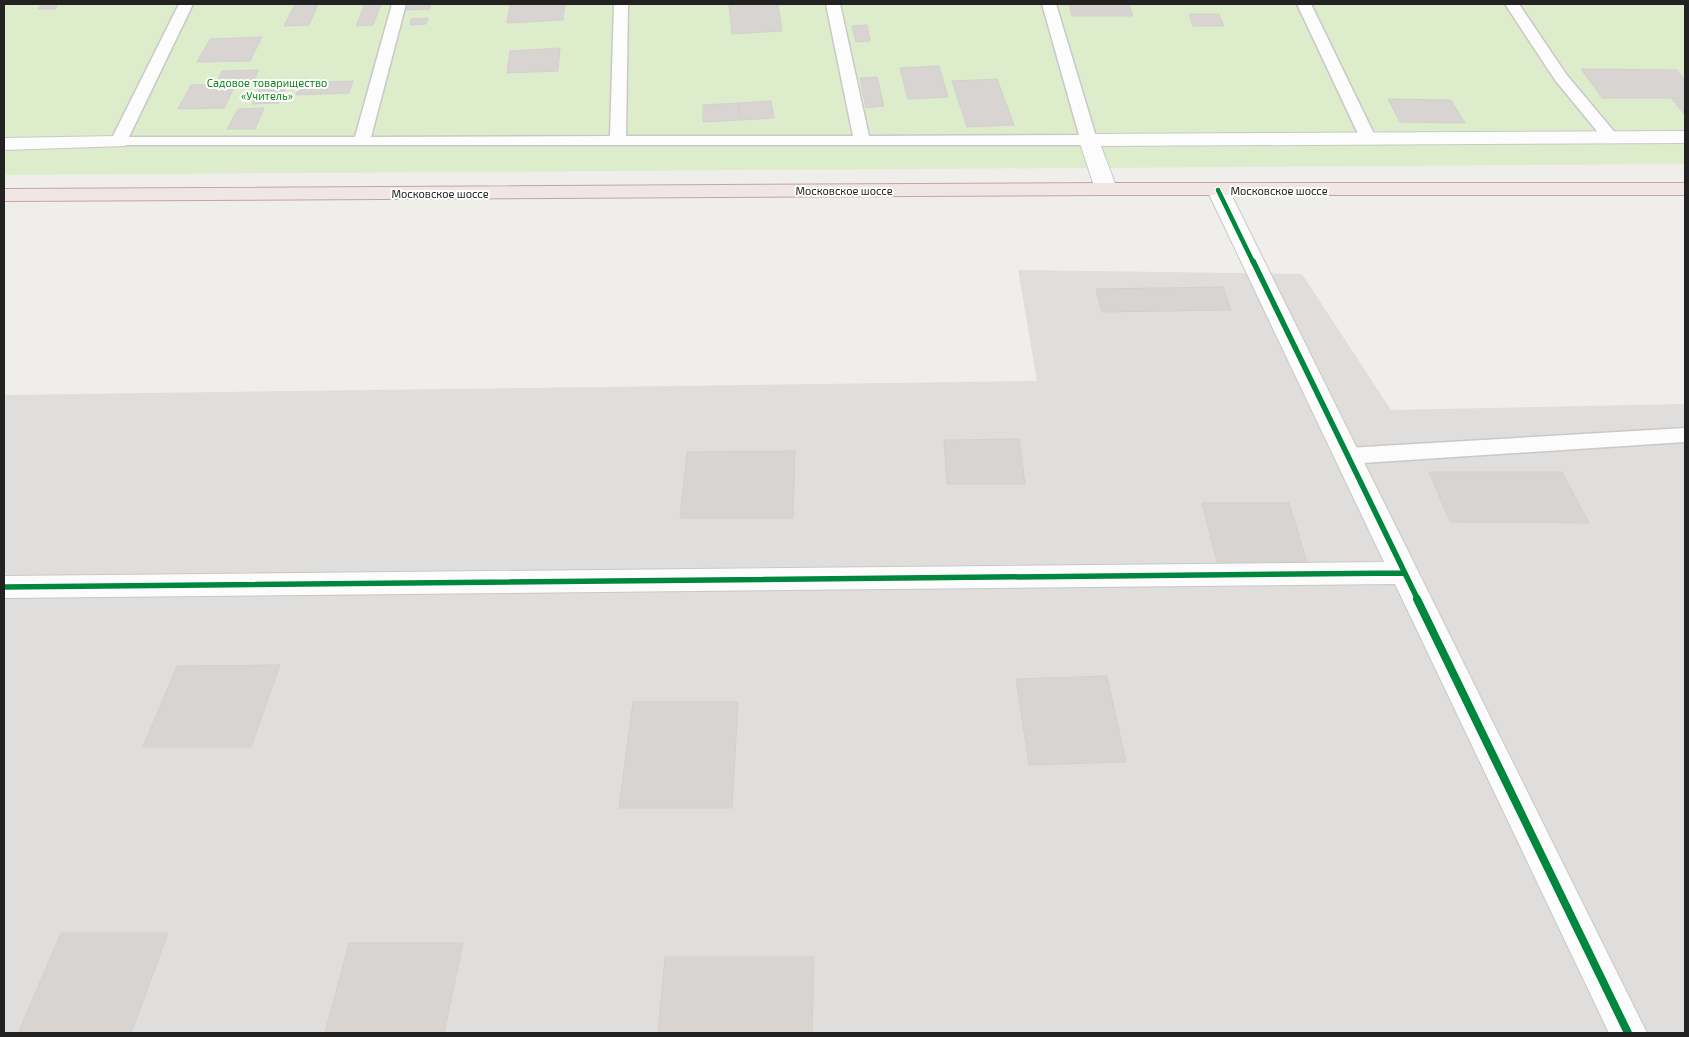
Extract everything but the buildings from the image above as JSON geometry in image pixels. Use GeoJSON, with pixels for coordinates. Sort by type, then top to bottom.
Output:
{"type":"FeatureCollection","features":[{"type":"Feature","properties":{"kind":"highway","name":"Московское шоссе"},"geometry":{"type":"LineString","coordinates":[[4,196],[1106,189],[1685,189]]}},
{"type":"Feature","properties":{"kind":"street"},"geometry":{"type":"LineString","coordinates":[[1106,189],[1089,140],[1685,137]]}},
{"type":"Feature","properties":{"kind":"street"},"geometry":{"type":"LineString","coordinates":[[4,144],[118,142]]}},
{"type":"Feature","properties":{"kind":"street"},"geometry":{"type":"LineString","coordinates":[[1218,190],[1628,1033]]}},
{"type":"Feature","properties":{"kind":"street"},"geometry":{"type":"LineString","coordinates":[[4,587],[1404,573]]}},
{"type":"Feature","properties":{"kind":"lane"},"geometry":{"type":"LineString","coordinates":[[186,4],[118,142],[1089,140],[1049,4]]}},
{"type":"Feature","properties":{"kind":"lane"},"geometry":{"type":"LineString","coordinates":[[362,141],[399,4]]}},
{"type":"Feature","properties":{"kind":"lane"},"geometry":{"type":"LineString","coordinates":[[618,142],[621,4]]}},
{"type":"Feature","properties":{"kind":"lane"},"geometry":{"type":"LineString","coordinates":[[833,4],[862,141]]}},
{"type":"Feature","properties":{"kind":"lane"},"geometry":{"type":"LineString","coordinates":[[1304,4],[1368,138]]}},
{"type":"Feature","properties":{"kind":"lane"},"geometry":{"type":"LineString","coordinates":[[1512,4],[1560,77],[1611,138]]}},
{"type":"Feature","properties":{"kind":"lane"},"geometry":{"type":"LineString","coordinates":[[1347,456],[1685,435]]}},
{"type":"Feature","properties":{"kind":"shaded area"},"geometry":{"type":"Polygon","coordinates":[[[1018,270],[1302,274],[1391,410],[1685,404],[1685,1033],[4,1033],[4,395],[1037,381],[1018,270]]]}},
{"type":"Feature","properties":{"kind":"green space","name":"Садовое товарищество «Учитель»"},"geometry":{"type":"Polygon","coordinates":[[[4,4],[1685,4],[1685,164],[4,175],[4,4]]]}},
{"type":"Feature","properties":{"kind":"cycle path"},"geometry":{"type":"LineString","coordinates":[[1218,190],[1628,1033]]}},
{"type":"Feature","properties":{"kind":"cycle path"},"geometry":{"type":"LineString","coordinates":[[4,587],[1404,573]]}}]}
